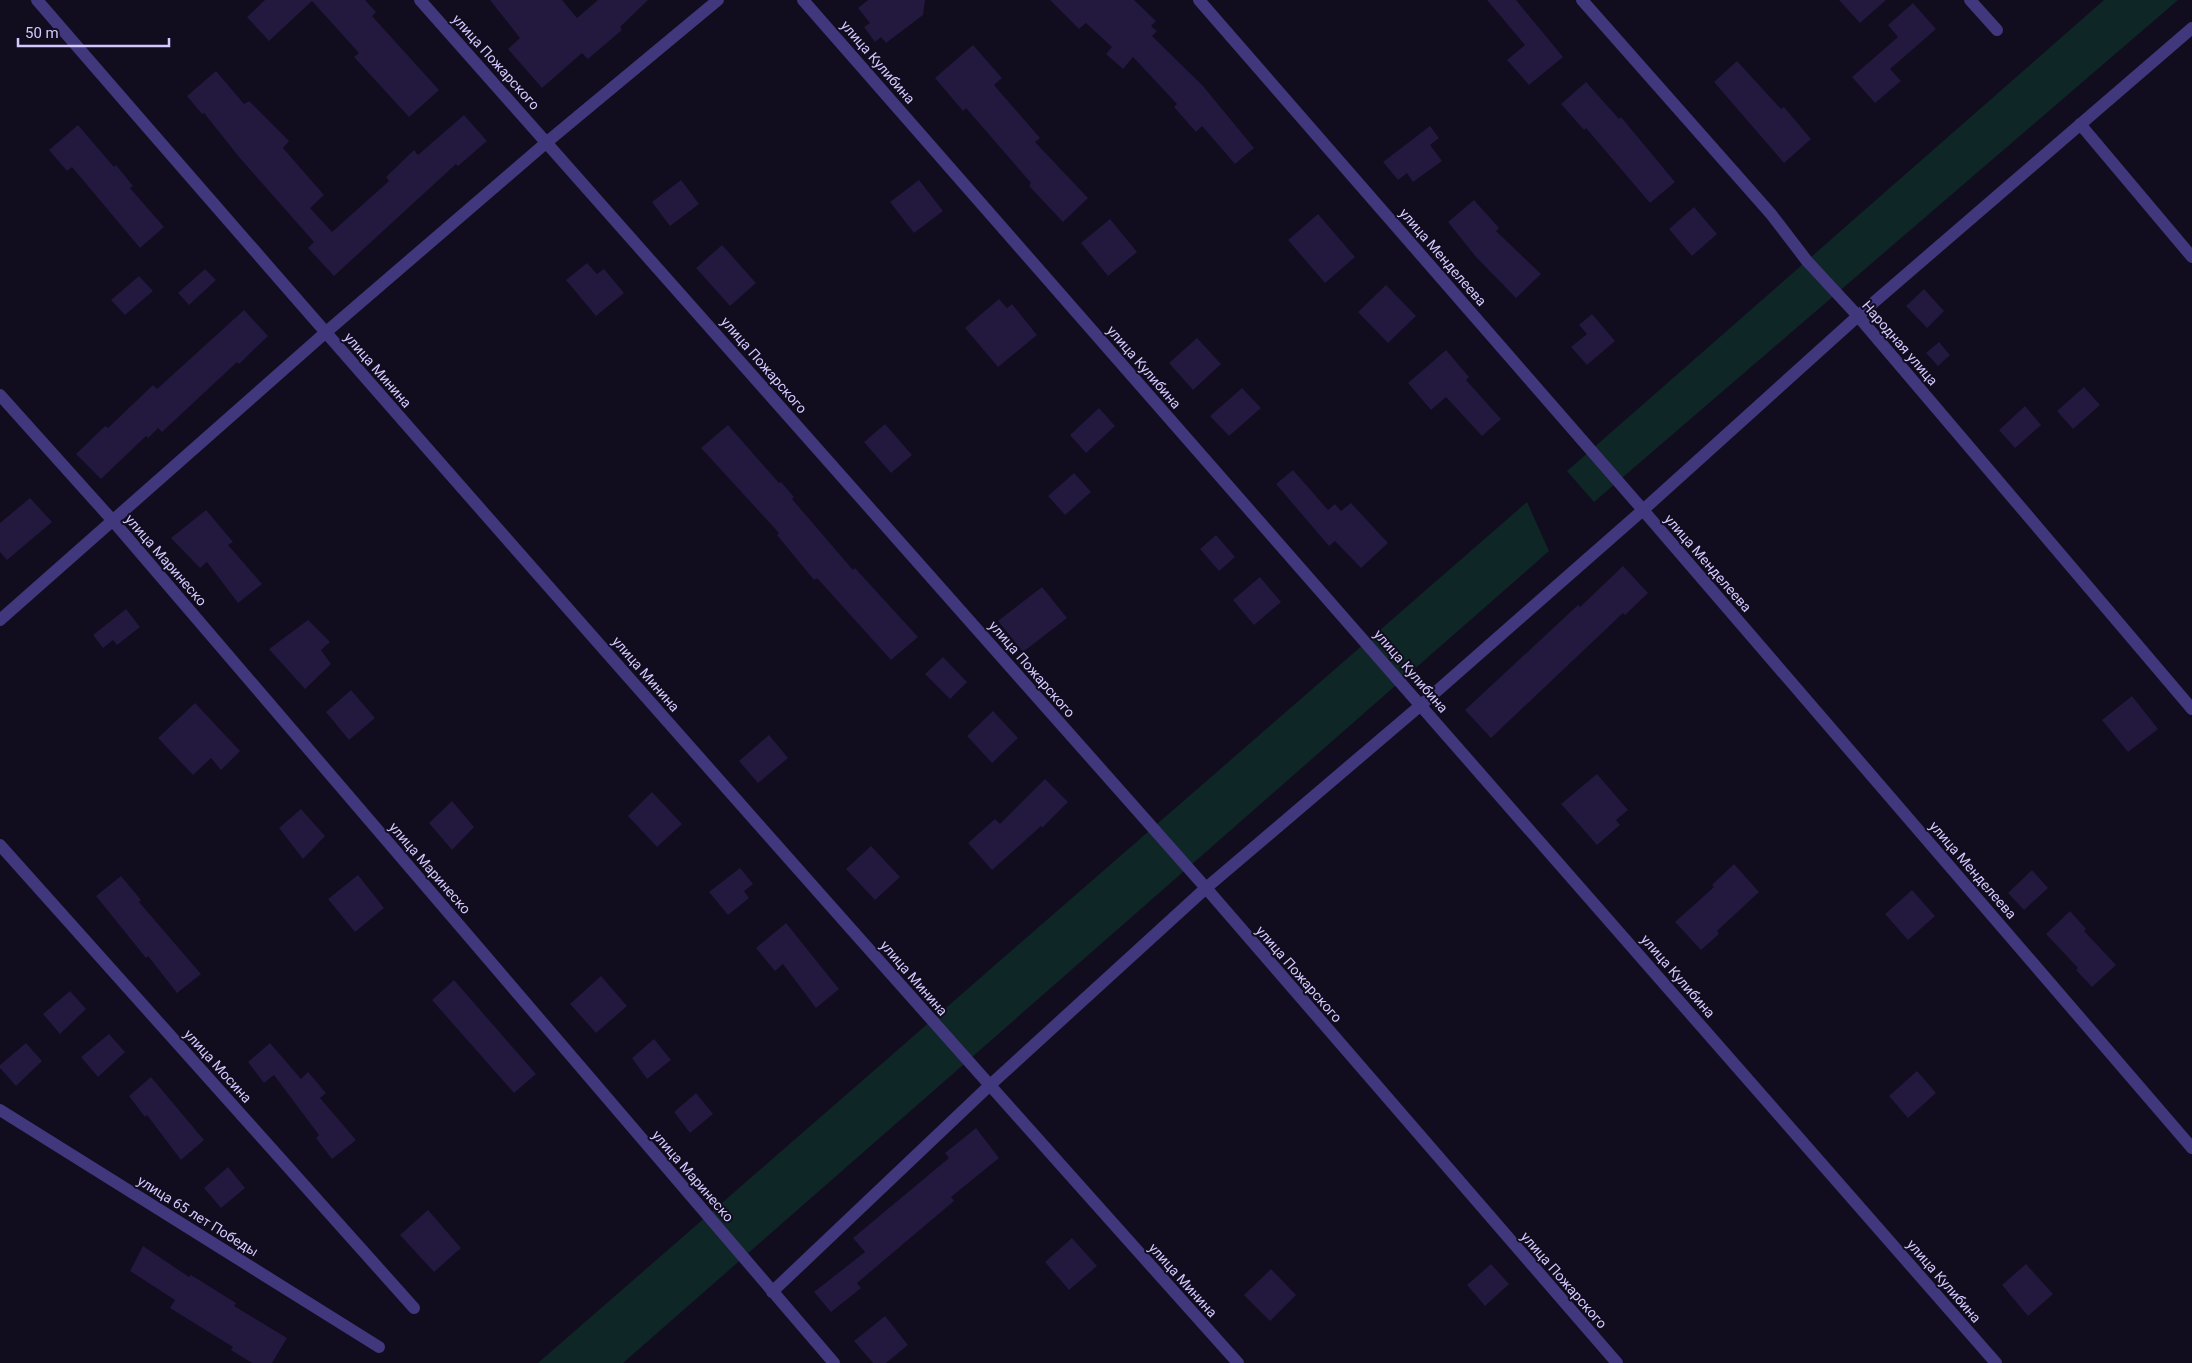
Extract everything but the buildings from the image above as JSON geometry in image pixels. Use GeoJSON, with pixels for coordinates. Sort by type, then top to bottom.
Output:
{"type":"FeatureCollection","features":[{"type":"Feature","properties":{"kind":"street","name":"улица Минина"},"geometry":{"type":"LineString","coordinates":[[37,0],[325,333],[989,1086],[1238,1363]]}},
{"type":"Feature","properties":{"kind":"street","name":"улица Пожарского"},"geometry":{"type":"LineString","coordinates":[[420,0],[1206,888],[1616,1363]]}},
{"type":"Feature","properties":{"kind":"street"},"geometry":{"type":"LineString","coordinates":[[0,620],[114,522],[325,333],[547,142],[718,0]]}},
{"type":"Feature","properties":{"kind":"street","name":"улица Кулибина"},"geometry":{"type":"LineString","coordinates":[[803,0],[1996,1363]]}},
{"type":"Feature","properties":{"kind":"street","name":"улица Менделеева"},"geometry":{"type":"LineString","coordinates":[[1199,0],[1643,510],[2192,1148]]}},
{"type":"Feature","properties":{"kind":"street","name":"Народная улица"},"geometry":{"type":"LineString","coordinates":[[1582,0],[1771,214],[1806,261],[1858,316],[2192,710]]}},
{"type":"Feature","properties":{"kind":"street"},"geometry":{"type":"LineString","coordinates":[[1970,0],[1997,30]]}},
{"type":"Feature","properties":{"kind":"street"},"geometry":{"type":"LineString","coordinates":[[772,1292],[989,1086],[1206,888],[1421,705],[1643,510],[1858,316],[2192,28]]}},
{"type":"Feature","properties":{"kind":"street"},"geometry":{"type":"LineString","coordinates":[[2080,124],[2192,257]]}},
{"type":"Feature","properties":{"kind":"street","name":"улица Маринеско"},"geometry":{"type":"LineString","coordinates":[[0,395],[114,522],[834,1363]]}},
{"type":"Feature","properties":{"kind":"street","name":"улица Мосина"},"geometry":{"type":"LineString","coordinates":[[0,845],[414,1308]]}},
{"type":"Feature","properties":{"kind":"street","name":"улица 65 лет Победы"},"geometry":{"type":"LineString","coordinates":[[0,1110],[379,1347]]}},
{"type":"Feature","properties":{"kind":"green space"},"geometry":{"type":"Polygon","coordinates":[[[2104,0],[2178,0],[1594,502],[1567,471],[2104,0]]]}},
{"type":"Feature","properties":{"kind":"green space"},"geometry":{"type":"Polygon","coordinates":[[[1527,502],[1549,551],[623,1363],[538,1363],[1527,502]]]}}]}
